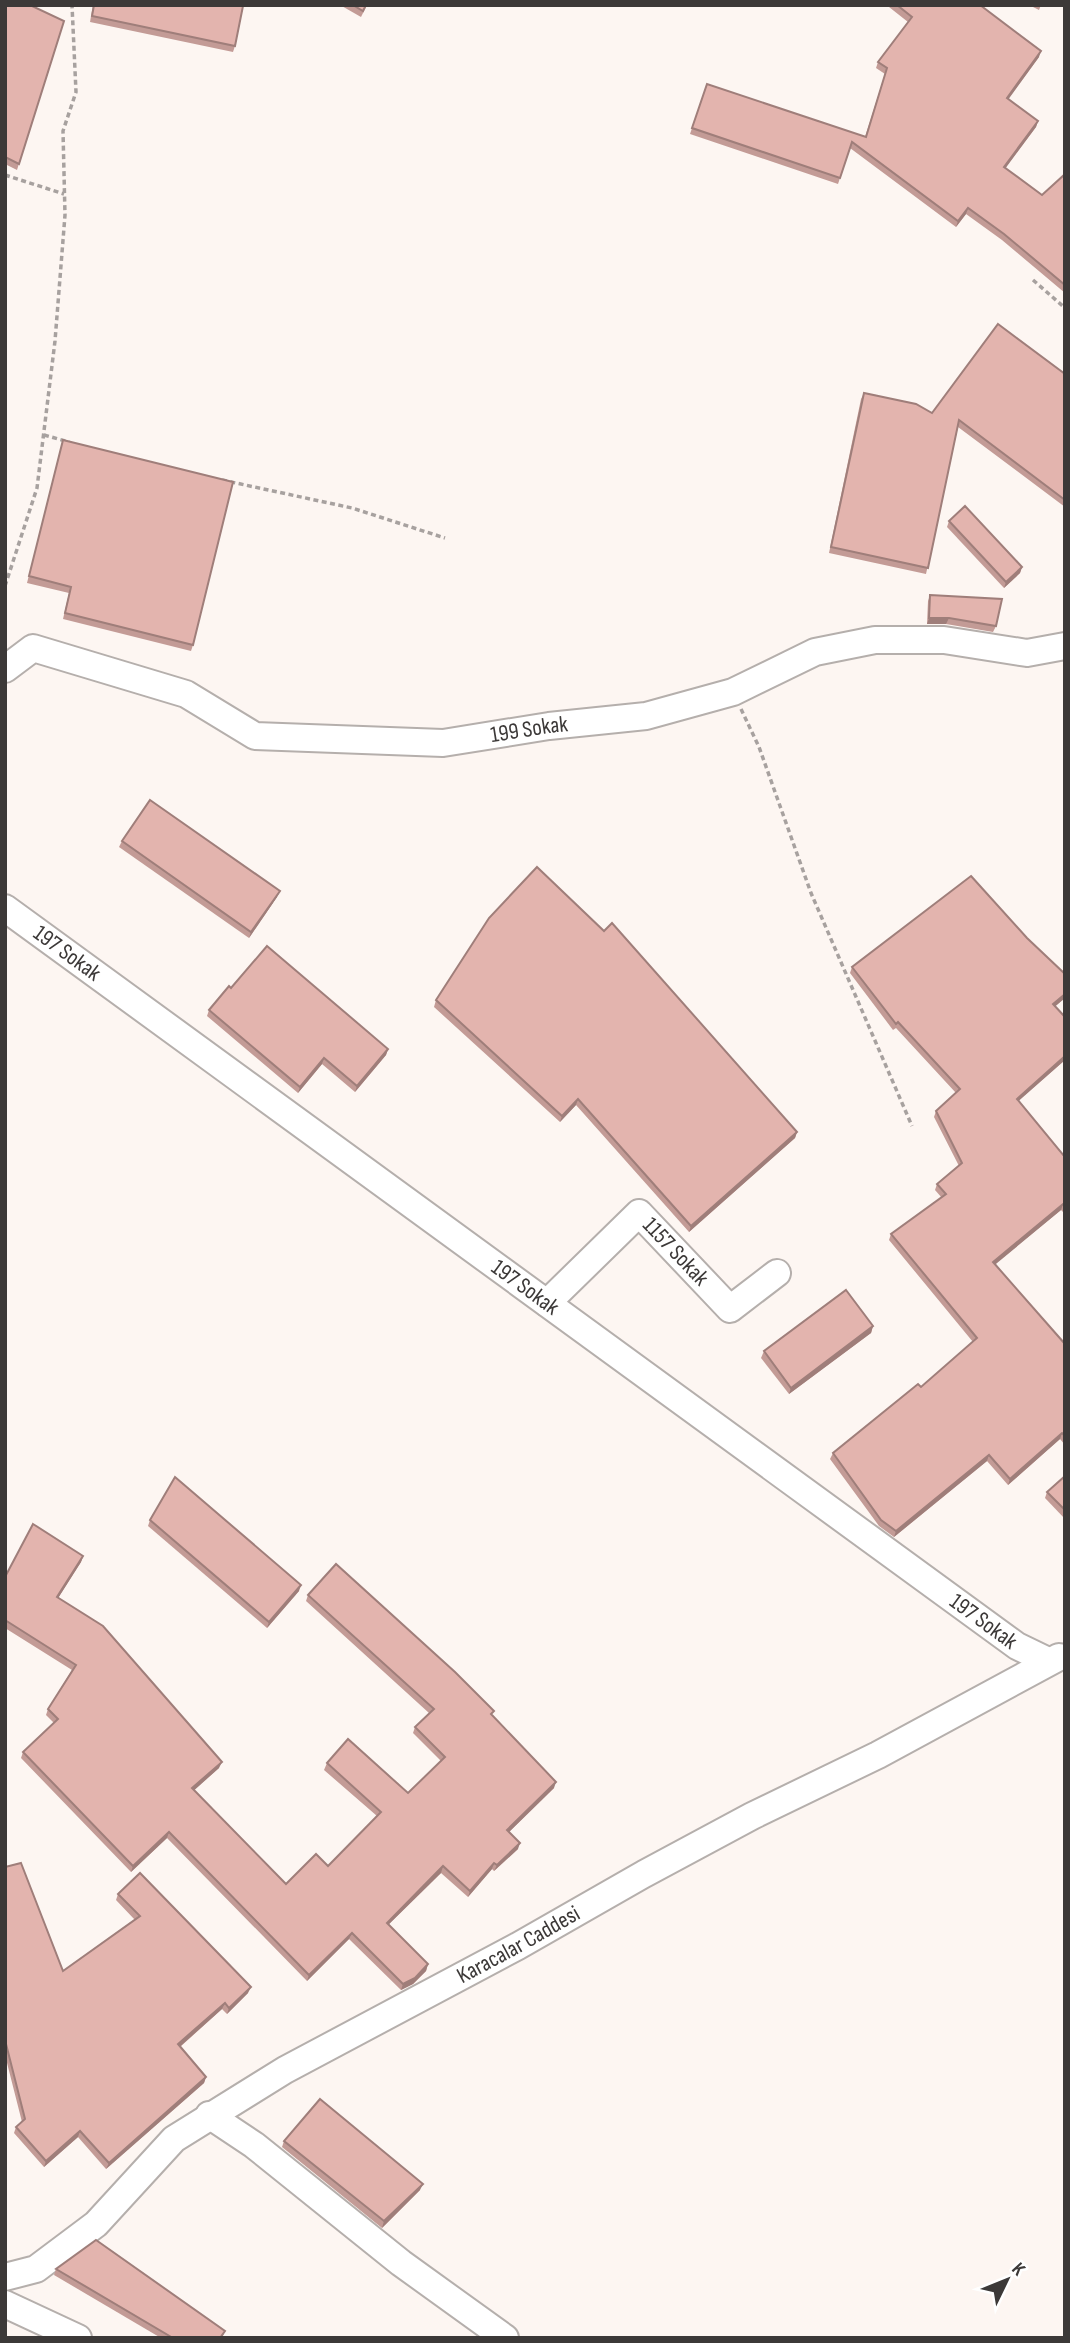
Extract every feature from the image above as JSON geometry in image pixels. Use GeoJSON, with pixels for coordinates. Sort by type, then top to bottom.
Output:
{"type":"FeatureCollection","features":[{"type":"Feature","properties":{"kind":"street","name":"199 Sokak"},"geometry":{"type":"LineString","coordinates":[[5,669],[33,648],[186,694],[255,736],[443,743],[549,726],[646,716],[733,692],[815,652],[876,640],[944,640],[1027,653],[1065,646]]}},
{"type":"Feature","properties":{"kind":"street","name":"197 Sokak"},"geometry":{"type":"LineString","coordinates":[[5,908],[1017,1646],[1057,1658]]}},
{"type":"Feature","properties":{"kind":"street","name":"1157 Sokak"},"geometry":{"type":"LineString","coordinates":[[547,1303],[639,1213],[730,1309],[777,1273]]}},
{"type":"Feature","properties":{"kind":"street","name":"Karacalar Caddesi"},"geometry":{"type":"LineString","coordinates":[[5,2277],[36,2269],[96,2224],[174,2139],[285,2070],[752,1816],[878,1755],[1057,1658]]}},
{"type":"Feature","properties":{"kind":"street"},"geometry":{"type":"LineString","coordinates":[[209,2115],[254,2145],[401,2263],[505,2338]]}},
{"type":"Feature","properties":{"kind":"street"},"geometry":{"type":"LineString","coordinates":[[5,2304],[79,2338]]}},
{"type":"Feature","properties":{"kind":"path"},"geometry":{"type":"LineString","coordinates":[[5,586],[37,488],[55,341],[65,215],[62,131],[76,92],[72,5]]}},
{"type":"Feature","properties":{"kind":"path"},"geometry":{"type":"LineString","coordinates":[[5,175],[64,194]]}},
{"type":"Feature","properties":{"kind":"path"},"geometry":{"type":"LineString","coordinates":[[1033,280],[1065,308]]}},
{"type":"Feature","properties":{"kind":"path"},"geometry":{"type":"LineString","coordinates":[[44,435],[70,442]]}},
{"type":"Feature","properties":{"kind":"path"},"geometry":{"type":"LineString","coordinates":[[210,477],[352,508],[445,538]]}},
{"type":"Feature","properties":{"kind":"path"},"geometry":{"type":"LineString","coordinates":[[733,692],[759,747],[811,893],[912,1126]]}},
{"type":"Feature","properties":{"kind":"building"},"geometry":{"type":"Polygon","coordinates":[[[5,5],[30,5],[64,21],[19,164],[5,157],[5,5]]]}},
{"type":"Feature","properties":{"kind":"building"},"geometry":{"type":"Polygon","coordinates":[[[94,5],[243,6],[235,46],[92,16],[94,5]]]}},
{"type":"Feature","properties":{"kind":"building"},"geometry":{"type":"Polygon","coordinates":[[[353,5],[366,5],[363,11],[353,5]]]}},
{"type":"Feature","properties":{"kind":"building"},"geometry":{"type":"Polygon","coordinates":[[[897,5],[980,5],[1041,51],[1007,98],[1038,121],[1004,167],[1042,195],[1065,176],[1065,285],[968,208],[958,221],[852,142],[840,178],[692,128],[707,84],[866,137],[887,68],[878,62],[912,17],[897,5]]]}},
{"type":"Feature","properties":{"kind":"building"},"geometry":{"type":"Polygon","coordinates":[[[998,324],[1065,374],[1065,500],[959,420],[928,568],[831,547],[864,393],[916,404],[932,413],[998,324]]]}},
{"type":"Feature","properties":{"kind":"building"},"geometry":{"type":"Polygon","coordinates":[[[63,440],[233,482],[193,645],[65,613],[71,587],[29,576],[63,440]]]}},
{"type":"Feature","properties":{"kind":"building"},"geometry":{"type":"Polygon","coordinates":[[[965,506],[1022,567],[1006,582],[949,521],[965,506]]]}},
{"type":"Feature","properties":{"kind":"building"},"geometry":{"type":"Polygon","coordinates":[[[930,595],[1002,599],[996,626],[949,618],[929,618],[930,595]]]}},
{"type":"Feature","properties":{"kind":"building"},"geometry":{"type":"Polygon","coordinates":[[[150,800],[280,891],[251,932],[122,841],[150,800]]]}},
{"type":"Feature","properties":{"kind":"building"},"geometry":{"type":"Polygon","coordinates":[[[537,867],[604,931],[612,923],[797,1132],[691,1226],[578,1099],[562,1116],[436,1000],[489,918],[537,867]]]}},
{"type":"Feature","properties":{"kind":"building"},"geometry":{"type":"Polygon","coordinates":[[[971,876],[1027,938],[1065,974],[1065,994],[1053,1004],[1065,1017],[1065,1056],[1017,1099],[1065,1157],[1065,1206],[1063,1204],[993,1262],[1065,1344],[1065,1436],[1062,1433],[1010,1479],[989,1455],[896,1531],[881,1520],[833,1453],[918,1384],[921,1387],[977,1338],[891,1234],[946,1194],[937,1184],[962,1163],[936,1111],[960,1089],[898,1022],[896,1024],[852,967],[971,876]]]}},
{"type":"Feature","properties":{"kind":"building"},"geometry":{"type":"Polygon","coordinates":[[[267,946],[388,1049],[357,1086],[324,1058],[300,1087],[209,1010],[267,946]]]}},
{"type":"Feature","properties":{"kind":"building"},"geometry":{"type":"Polygon","coordinates":[[[846,1290],[873,1326],[791,1388],[764,1351],[846,1290]]]}},
{"type":"Feature","properties":{"kind":"building"},"geometry":{"type":"Polygon","coordinates":[[[1065,1476],[1065,1510],[1047,1492],[1065,1476]]]}},
{"type":"Feature","properties":{"kind":"building"},"geometry":{"type":"Polygon","coordinates":[[[175,1477],[301,1585],[269,1622],[150,1520],[175,1477]]]}},
{"type":"Feature","properties":{"kind":"building"},"geometry":{"type":"Polygon","coordinates":[[[33,1524],[83,1556],[57,1597],[103,1626],[222,1762],[192,1788],[286,1884],[316,1854],[328,1866],[381,1812],[327,1763],[348,1739],[408,1793],[445,1757],[415,1727],[434,1709],[308,1595],[336,1564],[455,1672],[494,1711],[491,1714],[556,1782],[507,1830],[520,1843],[497,1865],[494,1863],[470,1891],[443,1866],[387,1923],[428,1964],[415,1978],[403,1984],[352,1933],[309,1975],[169,1832],[133,1866],[23,1752],[58,1719],[48,1709],[76,1665],[5,1620],[5,1577],[33,1524]]]}},
{"type":"Feature","properties":{"kind":"building"},"geometry":{"type":"Polygon","coordinates":[[[21,1863],[63,1971],[140,1916],[118,1894],[140,1873],[251,1987],[229,2008],[225,2003],[178,2044],[206,2077],[109,2163],[80,2131],[46,2161],[16,2127],[25,2119],[5,2040],[5,1867],[21,1863]]]}},
{"type":"Feature","properties":{"kind":"building"},"geometry":{"type":"Polygon","coordinates":[[[320,2099],[423,2184],[384,2221],[284,2141],[320,2099]]]}},
{"type":"Feature","properties":{"kind":"building"},"geometry":{"type":"Polygon","coordinates":[[[96,2240],[225,2331],[220,2338],[173,2338],[56,2269],[96,2240]]]}}]}
